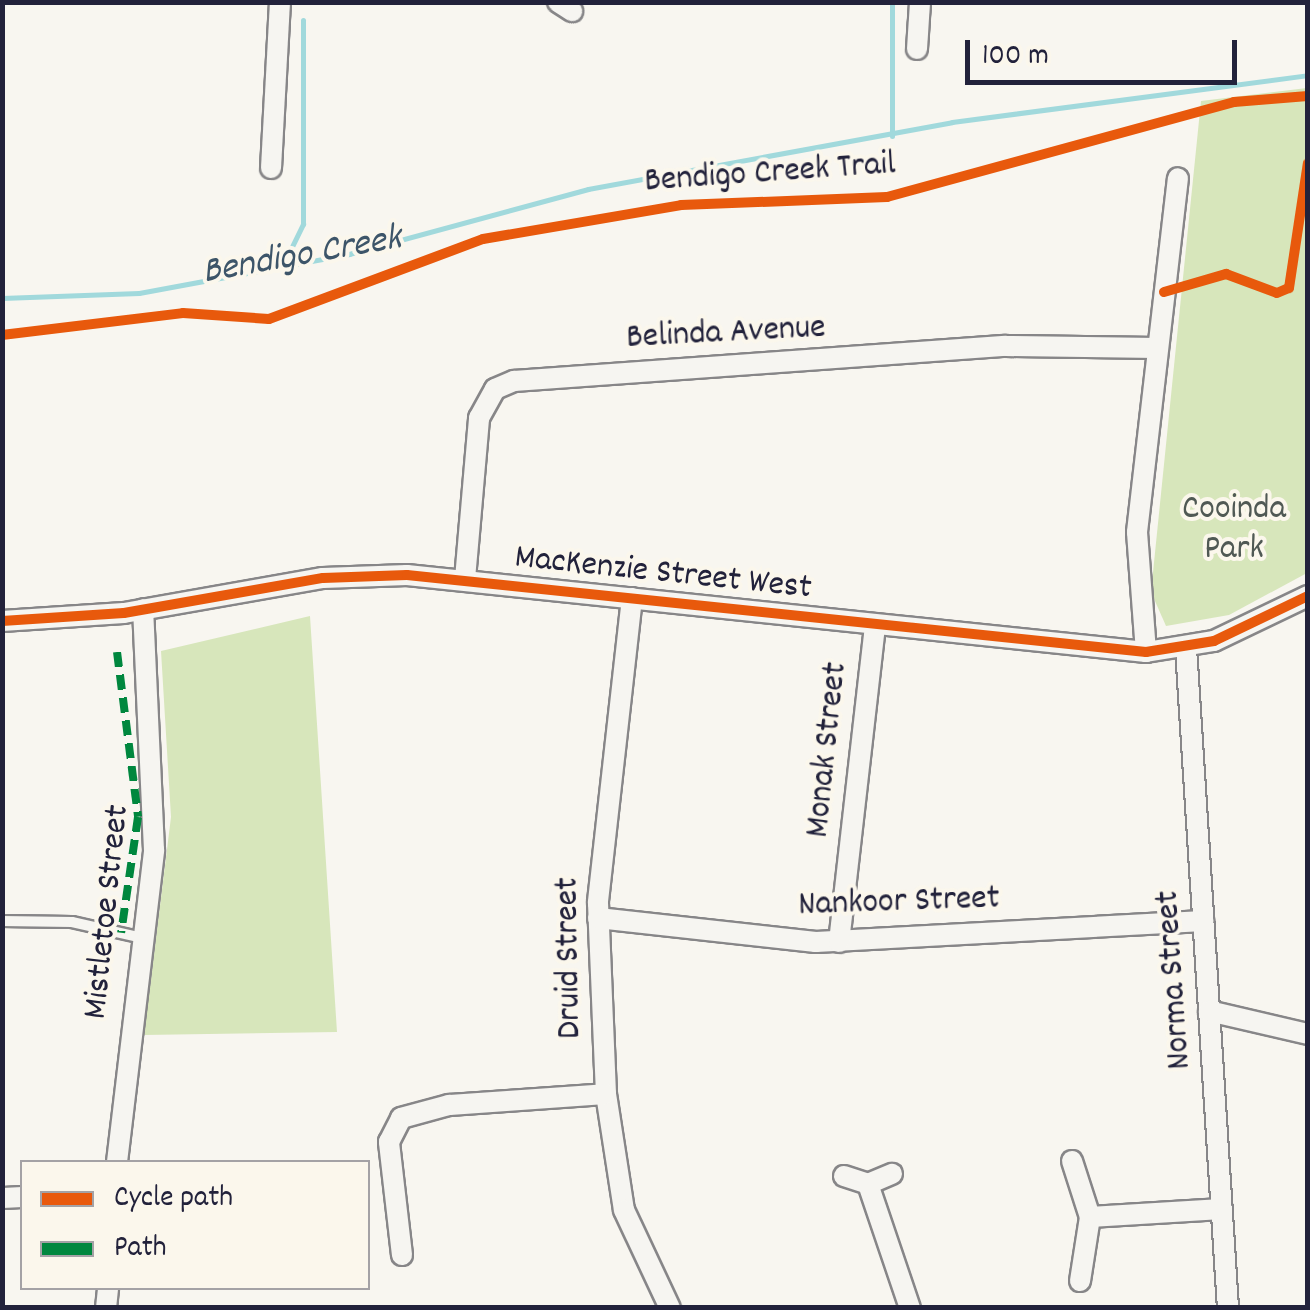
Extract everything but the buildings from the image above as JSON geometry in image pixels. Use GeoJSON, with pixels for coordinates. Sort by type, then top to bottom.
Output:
{"type":"FeatureCollection","features":[{"type":"Feature","properties":{"kind":"street"},"geometry":{"type":"LineString","coordinates":[[271,168],[280,2]]}},
{"type":"Feature","properties":{"kind":"street"},"geometry":{"type":"LineString","coordinates":[[916,50],[920,2]]}},
{"type":"Feature","properties":{"kind":"street"},"geometry":{"type":"LineString","coordinates":[[1146,652],[1137,532],[1178,178]]}},
{"type":"Feature","properties":{"kind":"street","name":"Belinda Avenue"},"geometry":{"type":"LineString","coordinates":[[466,579],[479,418],[495,389],[514,380],[1006,346],[1157,348]]}},
{"type":"Feature","properties":{"kind":"street","name":"MacKenzie Street West"},"geometry":{"type":"LineString","coordinates":[[2,621],[143,610],[323,578],[466,579],[1146,652],[1186,648],[1308,596]]}},
{"type":"Feature","properties":{"kind":"street","name":"Druid Street"},"geometry":{"type":"LineString","coordinates":[[632,598],[598,918],[606,1094],[624,1210],[670,1308]]}},
{"type":"Feature","properties":{"kind":"street","name":"Mistletoe Street"},"geometry":{"type":"LineString","coordinates":[[117,1160],[156,810],[143,610]]}},
{"type":"Feature","properties":{"kind":"street","name":"Monak Street"},"geometry":{"type":"LineString","coordinates":[[839,942],[874,625]]}},
{"type":"Feature","properties":{"kind":"street","name":"Norma Street"},"geometry":{"type":"LineString","coordinates":[[1186,648],[1228,1308]]}},
{"type":"Feature","properties":{"kind":"street","name":"Nankoor Street"},"geometry":{"type":"LineString","coordinates":[[598,918],[839,942],[1203,920]]}},
{"type":"Feature","properties":{"kind":"street"},"geometry":{"type":"LineString","coordinates":[[1209,1011],[1308,1034]]}},
{"type":"Feature","properties":{"kind":"street"},"geometry":{"type":"LineString","coordinates":[[402,1256],[388,1142],[401,1118],[449,1105],[606,1094]]}},
{"type":"Feature","properties":{"kind":"street"},"geometry":{"type":"LineString","coordinates":[[1072,1162],[1090,1217],[1080,1281]]}},
{"type":"Feature","properties":{"kind":"street"},"geometry":{"type":"LineString","coordinates":[[844,1176],[868,1184],[892,1174]]}},
{"type":"Feature","properties":{"kind":"street"},"geometry":{"type":"LineString","coordinates":[[868,1184],[910,1308]]}},
{"type":"Feature","properties":{"kind":"street"},"geometry":{"type":"LineString","coordinates":[[1090,1217],[1222,1209]]}},
{"type":"Feature","properties":{"kind":"lane"},"geometry":{"type":"LineString","coordinates":[[2,921],[72,922],[142,938]]}},
{"type":"Feature","properties":{"kind":"green space","name":"Cooinda Park"},"geometry":{"type":"Polygon","coordinates":[[[1307,88],[1307,573],[1229,615],[1166,626],[1151,592],[1201,101],[1307,88]]]}},
{"type":"Feature","properties":{"kind":"green space"},"geometry":{"type":"Polygon","coordinates":[[[310,616],[337,1032],[144,1035],[171,817],[161,651],[310,616]]]}},
{"type":"Feature","properties":{"kind":"waterway"},"geometry":{"type":"LineString","coordinates":[[892,2],[892,136]]}},
{"type":"Feature","properties":{"kind":"waterway"},"geometry":{"type":"LineString","coordinates":[[283,265],[303,224],[303,20]]}},
{"type":"Feature","properties":{"kind":"waterway","name":"Bendigo Creek"},"geometry":{"type":"LineString","coordinates":[[2,298],[139,293],[349,254],[588,189],[952,122],[1308,75]]}},
{"type":"Feature","properties":{"kind":"marked path"},"geometry":{"type":"LineString","coordinates":[[117,652],[138,817],[121,933]]}},
{"type":"Feature","properties":{"kind":"cycle path","name":"Bendigo Creek Trail"},"geometry":{"type":"LineString","coordinates":[[2,335],[183,313],[269,319],[483,239],[681,205],[887,197],[1234,102],[1308,96]]}},
{"type":"Feature","properties":{"kind":"cycle path"},"geometry":{"type":"LineString","coordinates":[[1164,292],[1226,274],[1277,293],[1289,288],[1308,163]]}},
{"type":"Feature","properties":{"kind":"cycle path"},"geometry":{"type":"LineString","coordinates":[[2,621],[124,613],[323,578],[407,575],[1146,652],[1214,641],[1308,596]]}}]}
